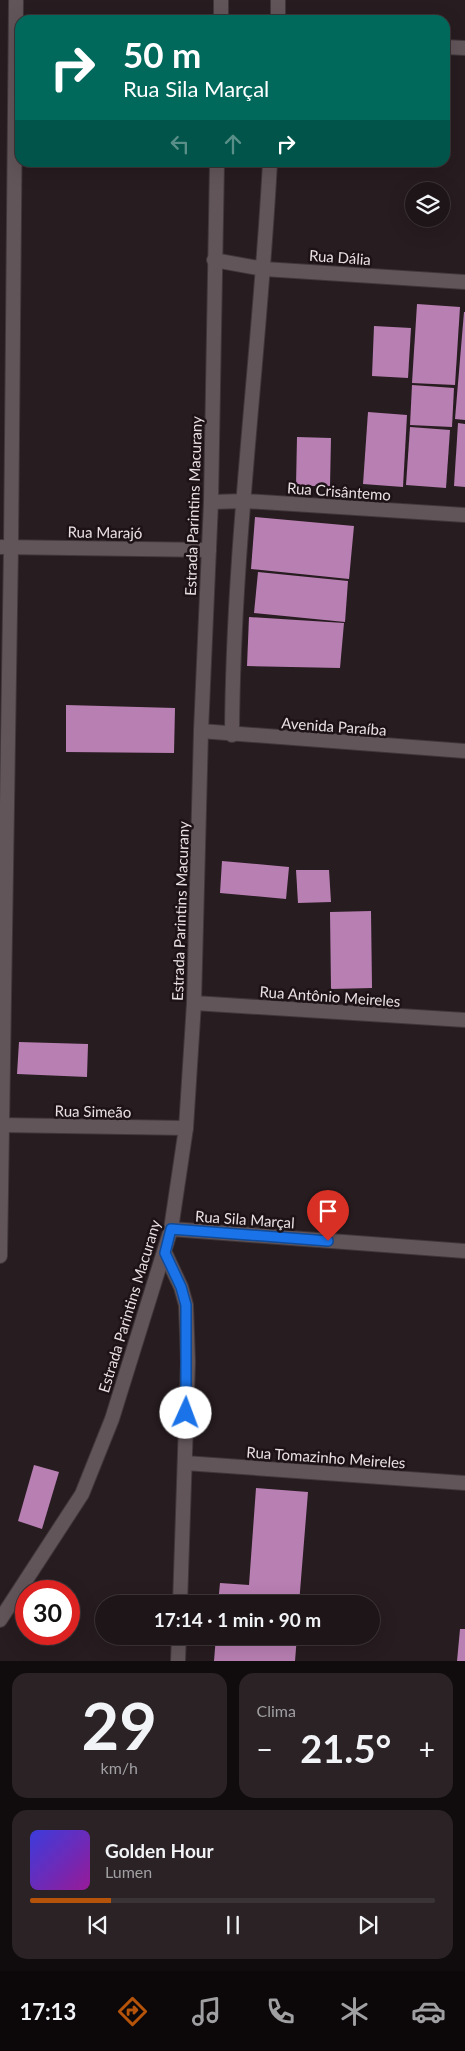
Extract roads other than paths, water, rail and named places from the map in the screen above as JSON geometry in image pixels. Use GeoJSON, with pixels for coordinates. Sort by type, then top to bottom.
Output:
{"type":"FeatureCollection","features":[{"type":"Feature","properties":{"kind":"street"},"geometry":{"type":"LineString","coordinates":[[16,0],[16,15]]}},
{"type":"Feature","properties":{"kind":"street"},"geometry":{"type":"LineString","coordinates":[[221,0],[221,15]]}},
{"type":"Feature","properties":{"kind":"street"},"geometry":{"type":"LineString","coordinates":[[278,0],[278,15]]}},
{"type":"Feature","properties":{"kind":"street"},"geometry":{"type":"LineString","coordinates":[[450,47],[465,48]]}},
{"type":"Feature","properties":{"kind":"street"},"geometry":{"type":"LineString","coordinates":[[0,1256],[5,547],[15,50]]}},
{"type":"Feature","properties":{"kind":"street","name":"Estrada Parintins Macurany"},"geometry":{"type":"LineString","coordinates":[[0,1620],[82,1494],[112,1419],[171,1229],[186,1128],[194,1003],[201,730],[211,502],[217,167]]}},
{"type":"Feature","properties":{"kind":"street"},"geometry":{"type":"LineString","coordinates":[[232,735],[232,680],[264,268],[270,167]]}},
{"type":"Feature","properties":{"kind":"street","name":"Rua Dália"},"geometry":{"type":"LineString","coordinates":[[214,260],[264,268],[465,282]]}},
{"type":"Feature","properties":{"kind":"street","name":"Rua Crisântemo"},"geometry":{"type":"LineString","coordinates":[[211,502],[245,501],[465,515]]}},
{"type":"Feature","properties":{"kind":"street","name":"Rua Marajó"},"geometry":{"type":"LineString","coordinates":[[5,547],[209,550]]}},
{"type":"Feature","properties":{"kind":"street","name":"Avenida Paraíba"},"geometry":{"type":"LineString","coordinates":[[201,730],[232,735],[465,752]]}},
{"type":"Feature","properties":{"kind":"street","name":"Rua Antônio Meireles"},"geometry":{"type":"LineString","coordinates":[[194,1003],[465,1020]]}},
{"type":"Feature","properties":{"kind":"street","name":"Rua Simeão"},"geometry":{"type":"LineString","coordinates":[[0,1125],[186,1128]]}},
{"type":"Feature","properties":{"kind":"street","name":"Rua Sila Marçal"},"geometry":{"type":"LineString","coordinates":[[171,1229],[465,1252]]}},
{"type":"Feature","properties":{"kind":"street"},"geometry":{"type":"LineString","coordinates":[[165,1253],[181,1287],[186,1305],[188,1362],[180,1595]]}},
{"type":"Feature","properties":{"kind":"street","name":"Rua Tomazinho Meireles"},"geometry":{"type":"LineString","coordinates":[[185,1463],[465,1483]]}},
{"type":"Feature","properties":{"kind":"street"},"geometry":{"type":"LineString","coordinates":[[178,1661],[179,1645]]}}]}
